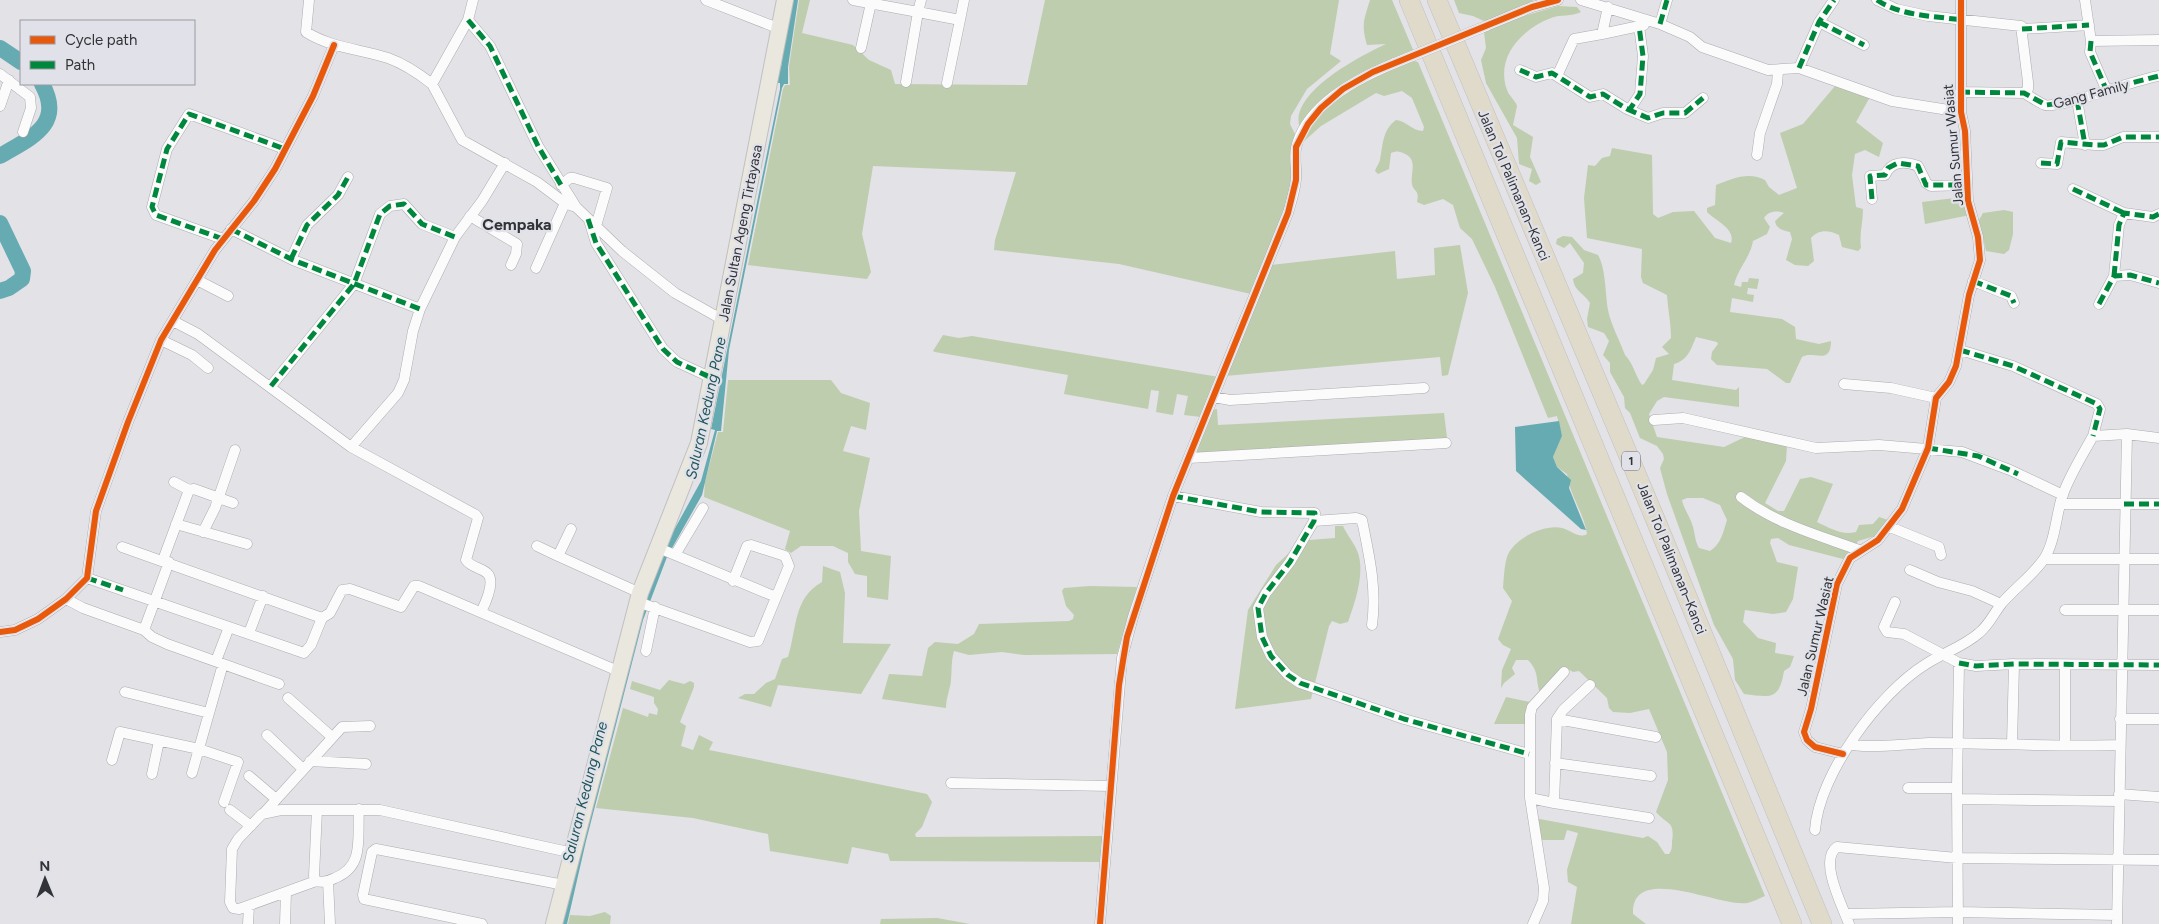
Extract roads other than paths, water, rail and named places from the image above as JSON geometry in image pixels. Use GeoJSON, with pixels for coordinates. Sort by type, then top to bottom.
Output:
{"type":"FeatureCollection","features":[{"type":"Feature","properties":{"kind":"highway","name":"Jalan Tol Palimanan–Kanci"},"geometry":{"type":"LineString","coordinates":[[1409,0],[1792,924]]}},
{"type":"Feature","properties":{"kind":"highway","name":"Jalan Tol Palimanan–Kanci"},"geometry":{"type":"LineString","coordinates":[[1437,0],[1670,553],[1822,924]]}},
{"type":"Feature","properties":{"kind":"highway"},"geometry":{"type":"LineString","coordinates":[[1643,564],[1670,553]]}},
{"type":"Feature","properties":{"kind":"main road","name":"Jalan Sultan Ageng Tirtayasa"},"geometry":{"type":"LineString","coordinates":[[554,924],[618,671],[666,551],[699,443],[785,0]]}},
{"type":"Feature","properties":{"kind":"street"},"geometry":{"type":"LineString","coordinates":[[309,0],[306,32],[334,45],[389,58],[410,68],[432,84],[458,135],[477,149],[538,182],[565,202],[576,207]]}},
{"type":"Feature","properties":{"kind":"street"},"geometry":{"type":"LineString","coordinates":[[706,0],[780,29]]}},
{"type":"Feature","properties":{"kind":"street"},"geometry":{"type":"LineString","coordinates":[[853,0],[960,20]]}},
{"type":"Feature","properties":{"kind":"street"},"geometry":{"type":"LineString","coordinates":[[906,82],[921,0]]}},
{"type":"Feature","properties":{"kind":"street"},"geometry":{"type":"LineString","coordinates":[[947,83],[964,0]]}},
{"type":"Feature","properties":{"kind":"street"},"geometry":{"type":"LineString","coordinates":[[1100,924],[1122,658],[1133,617],[1173,496],[1288,213],[1296,180],[1296,146],[1321,108],[1343,89],[1373,72],[1532,7],[1558,0]]}},
{"type":"Feature","properties":{"kind":"street"},"geometry":{"type":"LineString","coordinates":[[1581,0],[1658,23],[1690,37],[1702,47],[1768,70],[1778,71],[1799,68],[1892,100],[1961,112]]}},
{"type":"Feature","properties":{"kind":"street"},"geometry":{"type":"LineString","coordinates":[[1658,23],[1667,0]]}},
{"type":"Feature","properties":{"kind":"street"},"geometry":{"type":"LineString","coordinates":[[1799,68],[1820,22],[1834,0]]}},
{"type":"Feature","properties":{"kind":"street"},"geometry":{"type":"LineString","coordinates":[[1877,0],[1896,9],[1962,20],[2017,24],[2022,29],[2028,89],[2024,93],[1960,92]]}},
{"type":"Feature","properties":{"kind":"street","name":"Jalan Sumur Wasiat"},"geometry":{"type":"LineString","coordinates":[[1843,754],[1815,747],[1807,740],[1804,732],[1811,709],[1837,584],[1844,566],[1859,550],[1878,540],[1890,527],[1902,509],[1928,448],[1936,398],[1949,382],[1960,350],[1969,295],[1979,268],[1980,249],[1968,201],[1965,131],[1961,112],[1961,0]]}},
{"type":"Feature","properties":{"kind":"street"},"geometry":{"type":"LineString","coordinates":[[2086,0],[2092,40],[2090,52],[2106,89]]}},
{"type":"Feature","properties":{"kind":"street"},"geometry":{"type":"LineString","coordinates":[[861,48],[871,3]]}},
{"type":"Feature","properties":{"kind":"street"},"geometry":{"type":"LineString","coordinates":[[1602,34],[1608,7]]}},
{"type":"Feature","properties":{"kind":"street"},"geometry":{"type":"LineString","coordinates":[[432,84],[470,9]]}},
{"type":"Feature","properties":{"kind":"street"},"geometry":{"type":"LineString","coordinates":[[470,9],[538,146],[561,186],[576,207],[622,251],[675,293],[723,320]]}},
{"type":"Feature","properties":{"kind":"street"},"geometry":{"type":"LineString","coordinates":[[1820,22],[1864,45]]}},
{"type":"Feature","properties":{"kind":"street"},"geometry":{"type":"LineString","coordinates":[[1557,76],[1574,39],[1658,23]]}},
{"type":"Feature","properties":{"kind":"street"},"geometry":{"type":"LineString","coordinates":[[2022,29],[2089,25]]}},
{"type":"Feature","properties":{"kind":"street"},"geometry":{"type":"LineString","coordinates":[[1627,110],[1639,99],[1640,94],[1643,56],[1639,26]]}},
{"type":"Feature","properties":{"kind":"street"},"geometry":{"type":"LineString","coordinates":[[2092,40],[2159,40]]}},
{"type":"Feature","properties":{"kind":"street"},"geometry":{"type":"LineString","coordinates":[[0,632],[15,630],[38,619],[66,599],[88,578],[96,512],[128,422],[161,340],[224,239],[260,193],[313,96],[334,45]]}},
{"type":"Feature","properties":{"kind":"street"},"geometry":{"type":"LineString","coordinates":[[1520,70],[1536,77],[1548,73],[1557,76],[1590,97],[1603,94],[1627,110],[1648,118],[1663,113],[1686,113],[1703,98]]}},
{"type":"Feature","properties":{"kind":"street"},"geometry":{"type":"LineString","coordinates":[[1757,155],[1765,116],[1775,93],[1778,71]]}},
{"type":"Feature","properties":{"kind":"street"},"geometry":{"type":"LineString","coordinates":[[0,74],[30,97],[31,108],[23,132]]}},
{"type":"Feature","properties":{"kind":"street","name":"Gang Family"},"geometry":{"type":"LineString","coordinates":[[2024,93],[2046,105],[2077,100],[2106,89],[2159,76]]}},
{"type":"Feature","properties":{"kind":"street"},"geometry":{"type":"LineString","coordinates":[[0,106],[9,80]]}},
{"type":"Feature","properties":{"kind":"street"},"geometry":{"type":"LineString","coordinates":[[2077,100],[2085,145]]}},
{"type":"Feature","properties":{"kind":"street"},"geometry":{"type":"LineString","coordinates":[[224,239],[156,215],[152,207],[167,149],[189,114],[285,148]]}},
{"type":"Feature","properties":{"kind":"street"},"geometry":{"type":"LineString","coordinates":[[2041,163],[2057,164],[2061,142],[2104,145],[2123,138],[2159,137]]}},
{"type":"Feature","properties":{"kind":"street"},"geometry":{"type":"LineString","coordinates":[[351,447],[398,394],[404,380],[413,331],[420,309],[455,236],[482,201],[505,163]]}},
{"type":"Feature","properties":{"kind":"street"},"geometry":{"type":"LineString","coordinates":[[1872,198],[1870,176],[1885,176],[1888,168],[1905,163],[1918,166],[1925,181],[1931,186],[1968,185]]}},
{"type":"Feature","properties":{"kind":"street"},"geometry":{"type":"LineString","coordinates":[[291,259],[307,225],[338,195],[348,177]]}},
{"type":"Feature","properties":{"kind":"street"},"geometry":{"type":"LineString","coordinates":[[561,186],[570,178],[574,178],[607,188],[592,223],[596,244],[663,349],[677,362],[712,378]]}},
{"type":"Feature","properties":{"kind":"street"},"geometry":{"type":"LineString","coordinates":[[2073,190],[2124,213],[2153,217],[2159,214]]}},
{"type":"Feature","properties":{"kind":"street"},"geometry":{"type":"LineString","coordinates":[[536,268],[565,202]]}},
{"type":"Feature","properties":{"kind":"street"},"geometry":{"type":"LineString","coordinates":[[271,386],[354,284],[380,214],[390,206],[404,204],[420,222],[455,236]]}},
{"type":"Feature","properties":{"kind":"street"},"geometry":{"type":"LineString","coordinates":[[2099,304],[2114,276],[2119,225],[2124,213]]}},
{"type":"Feature","properties":{"kind":"street"},"geometry":{"type":"LineString","coordinates":[[470,216],[516,244],[516,254],[511,265]]}},
{"type":"Feature","properties":{"kind":"street"},"geometry":{"type":"LineString","coordinates":[[231,229],[291,259],[420,309]]}},
{"type":"Feature","properties":{"kind":"street"},"geometry":{"type":"LineString","coordinates":[[2114,276],[2130,275],[2159,283]]}},
{"type":"Feature","properties":{"kind":"street"},"geometry":{"type":"LineString","coordinates":[[197,280],[228,296]]}},
{"type":"Feature","properties":{"kind":"street"},"geometry":{"type":"LineString","coordinates":[[1973,281],[2012,296],[2014,303]]}},
{"type":"Feature","properties":{"kind":"street"},"geometry":{"type":"LineString","coordinates":[[173,321],[198,334],[271,386],[317,424],[351,447],[476,515],[478,518],[466,560],[469,564],[487,573],[490,577],[488,594],[481,612]]}},
{"type":"Feature","properties":{"kind":"street"},"geometry":{"type":"LineString","coordinates":[[161,340],[192,356],[208,368]]}},
{"type":"Feature","properties":{"kind":"street"},"geometry":{"type":"LineString","coordinates":[[1815,830],[1820,806],[1843,754],[1854,745],[1858,731],[1896,688],[1926,664],[1951,659],[1979,634],[2001,604],[2023,584],[2044,558],[2061,500],[2093,436],[2100,409],[2097,404],[2013,366],[1960,350]]}},
{"type":"Feature","properties":{"kind":"street"},"geometry":{"type":"LineString","coordinates":[[1844,384],[1891,388],[1936,398]]}},
{"type":"Feature","properties":{"kind":"street"},"geometry":{"type":"LineString","coordinates":[[1214,396],[1230,400],[1424,388]]}},
{"type":"Feature","properties":{"kind":"street"},"geometry":{"type":"LineString","coordinates":[[1654,420],[1683,418],[1816,448],[1879,445],[1962,452],[1978,456],[2061,500],[2159,504]]}},
{"type":"Feature","properties":{"kind":"street"},"geometry":{"type":"LineString","coordinates":[[2093,436],[2127,434],[2159,438]]}},
{"type":"Feature","properties":{"kind":"street"},"geometry":{"type":"LineString","coordinates":[[2127,434],[2119,745],[2119,859],[2117,919],[1958,912],[1848,919],[1833,881],[1830,860],[1831,853],[1837,847],[1958,858],[2119,859],[2159,860]]}},
{"type":"Feature","properties":{"kind":"street"},"geometry":{"type":"LineString","coordinates":[[1189,458],[1446,443]]}},
{"type":"Feature","properties":{"kind":"street"},"geometry":{"type":"LineString","coordinates":[[203,532],[235,450]]}},
{"type":"Feature","properties":{"kind":"street"},"geometry":{"type":"LineString","coordinates":[[174,482],[189,490],[218,497],[232,503]]}},
{"type":"Feature","properties":{"kind":"street"},"geometry":{"type":"LineString","coordinates":[[144,630],[156,601],[176,524],[189,490]]}},
{"type":"Feature","properties":{"kind":"street"},"geometry":{"type":"LineString","coordinates":[[1173,496],[1261,512],[1313,512],[1316,515],[1290,562],[1260,600],[1258,608],[1265,645],[1277,665],[1300,684],[1404,719],[1529,754]]}},
{"type":"Feature","properties":{"kind":"street"},"geometry":{"type":"LineString","coordinates":[[1742,497],[1761,512],[1777,520],[1859,550]]}},
{"type":"Feature","properties":{"kind":"street"},"geometry":{"type":"LineString","coordinates":[[703,508],[666,551],[733,581],[776,597]]}},
{"type":"Feature","properties":{"kind":"street"},"geometry":{"type":"LineString","coordinates":[[1314,521],[1356,518],[1362,520],[1373,578],[1375,602],[1372,624]]}},
{"type":"Feature","properties":{"kind":"street"},"geometry":{"type":"LineString","coordinates":[[176,524],[247,544]]}},
{"type":"Feature","properties":{"kind":"street"},"geometry":{"type":"LineString","coordinates":[[1890,527],[1939,547],[1942,555]]}},
{"type":"Feature","properties":{"kind":"street"},"geometry":{"type":"LineString","coordinates":[[558,556],[571,529]]}},
{"type":"Feature","properties":{"kind":"street"},"geometry":{"type":"LineString","coordinates":[[537,546],[644,602],[754,642],[760,638],[789,566],[785,556],[751,545],[747,546],[733,581]]}},
{"type":"Feature","properties":{"kind":"street"},"geometry":{"type":"LineString","coordinates":[[122,547],[166,561],[322,618]]}},
{"type":"Feature","properties":{"kind":"street"},"geometry":{"type":"LineString","coordinates":[[2044,558],[2159,559]]}},
{"type":"Feature","properties":{"kind":"street"},"geometry":{"type":"LineString","coordinates":[[1910,570],[1938,582],[1972,591],[2001,604]]}},
{"type":"Feature","properties":{"kind":"street"},"geometry":{"type":"LineString","coordinates":[[88,578],[304,652],[311,645],[322,618],[330,613],[342,590],[350,589],[401,607],[414,586],[419,586],[618,671]]}},
{"type":"Feature","properties":{"kind":"street"},"geometry":{"type":"LineString","coordinates":[[249,633],[263,596]]}},
{"type":"Feature","properties":{"kind":"street"},"geometry":{"type":"LineString","coordinates":[[66,599],[83,608],[144,630],[152,637],[279,684]]}},
{"type":"Feature","properties":{"kind":"street"},"geometry":{"type":"LineString","coordinates":[[644,602],[646,651]]}},
{"type":"Feature","properties":{"kind":"street"},"geometry":{"type":"LineString","coordinates":[[1895,602],[1884,627],[1887,632],[1904,634],[1951,659],[1976,666],[2014,664],[2159,665]]}},
{"type":"Feature","properties":{"kind":"street"},"geometry":{"type":"LineString","coordinates":[[2065,610],[2159,610]]}},
{"type":"Feature","properties":{"kind":"street"},"geometry":{"type":"LineString","coordinates":[[192,773],[209,713],[229,627]]}},
{"type":"Feature","properties":{"kind":"street"},"geometry":{"type":"LineString","coordinates":[[1951,659],[1958,743],[1958,924]]}},
{"type":"Feature","properties":{"kind":"street"},"geometry":{"type":"LineString","coordinates":[[2012,744],[2014,664]]}},
{"type":"Feature","properties":{"kind":"street"},"geometry":{"type":"LineString","coordinates":[[2065,665],[2066,745]]}},
{"type":"Feature","properties":{"kind":"street"},"geometry":{"type":"LineString","coordinates":[[1534,924],[1543,901],[1544,888],[1530,798],[1531,710],[1564,672]]}},
{"type":"Feature","properties":{"kind":"street"},"geometry":{"type":"LineString","coordinates":[[1554,803],[1557,719],[1563,710],[1590,685]]}},
{"type":"Feature","properties":{"kind":"street"},"geometry":{"type":"LineString","coordinates":[[125,692],[209,713]]}},
{"type":"Feature","properties":{"kind":"street"},"geometry":{"type":"LineString","coordinates":[[288,698],[332,737]]}},
{"type":"Feature","properties":{"kind":"street"},"geometry":{"type":"LineString","coordinates":[[1557,719],[1656,737]]}},
{"type":"Feature","properties":{"kind":"street"},"geometry":{"type":"LineString","coordinates":[[2120,719],[2159,719]]}},
{"type":"Feature","properties":{"kind":"street"},"geometry":{"type":"LineString","coordinates":[[359,809],[356,861],[351,870],[328,881],[316,881],[249,906],[239,909],[233,908],[230,902],[232,849],[250,826],[342,727],[348,725],[370,726]]}},
{"type":"Feature","properties":{"kind":"street"},"geometry":{"type":"LineString","coordinates":[[112,760],[120,732],[199,749],[238,762],[227,806],[250,826]]}},
{"type":"Feature","properties":{"kind":"street"},"geometry":{"type":"LineString","coordinates":[[267,735],[303,769]]}},
{"type":"Feature","properties":{"kind":"street"},"geometry":{"type":"LineString","coordinates":[[152,774],[159,740]]}},
{"type":"Feature","properties":{"kind":"street"},"geometry":{"type":"LineString","coordinates":[[1854,745],[1958,743],[2119,745]]}},
{"type":"Feature","properties":{"kind":"street"},"geometry":{"type":"LineString","coordinates":[[310,761],[366,764]]}},
{"type":"Feature","properties":{"kind":"street"},"geometry":{"type":"LineString","coordinates":[[1555,763],[1651,776]]}},
{"type":"Feature","properties":{"kind":"street"},"geometry":{"type":"LineString","coordinates":[[249,776],[276,799]]}},
{"type":"Feature","properties":{"kind":"street"},"geometry":{"type":"LineString","coordinates":[[951,783],[1111,786]]}},
{"type":"Feature","properties":{"kind":"street"},"geometry":{"type":"LineString","coordinates":[[1908,788],[1957,788]]}},
{"type":"Feature","properties":{"kind":"street"},"geometry":{"type":"LineString","coordinates":[[1957,800],[2159,797]]}},
{"type":"Feature","properties":{"kind":"street"},"geometry":{"type":"LineString","coordinates":[[1530,798],[1649,818]]}},
{"type":"Feature","properties":{"kind":"street"},"geometry":{"type":"LineString","coordinates":[[262,814],[281,810],[380,810],[573,854]]}},
{"type":"Feature","properties":{"kind":"street"},"geometry":{"type":"LineString","coordinates":[[316,881],[314,871],[317,810]]}},
{"type":"Feature","properties":{"kind":"street"},"geometry":{"type":"LineString","coordinates":[[482,924],[364,899],[363,895],[372,852],[376,849],[564,885]]}},
{"type":"Feature","properties":{"kind":"street"},"geometry":{"type":"LineString","coordinates":[[328,881],[330,924]]}},
{"type":"Feature","properties":{"kind":"street"},"geometry":{"type":"LineString","coordinates":[[285,924],[286,892]]}},
{"type":"Feature","properties":{"kind":"street"},"geometry":{"type":"LineString","coordinates":[[248,924],[249,906]]}},
{"type":"Feature","properties":{"kind":"water"},"geometry":{"type":"Polygon","coordinates":[[[791,0],[798,0],[788,67],[788,84],[784,84],[782,88],[729,350],[721,431],[717,431],[702,495],[667,557],[643,620],[586,841],[567,924],[560,924],[637,618],[668,541],[701,481],[715,430],[711,429],[780,89],[780,83],[775,83],[781,67],[791,0]]]}},
{"type":"Feature","properties":{"kind":"water"},"geometry":{"type":"Polygon","coordinates":[[[1559,421],[1562,436],[1553,457],[1557,467],[1571,480],[1569,488],[1586,530],[1581,529],[1516,471],[1515,427],[1559,421]]]}},
{"type":"Feature","properties":{"kind":"waterway"},"geometry":{"type":"LineString","coordinates":[[0,48],[20,61]]}},
{"type":"Feature","properties":{"kind":"waterway"},"geometry":{"type":"LineString","coordinates":[[0,156],[33,136],[47,120],[49,110],[48,98],[42,85]]}},
{"type":"Feature","properties":{"kind":"waterway"},"geometry":{"type":"LineString","coordinates":[[0,223],[23,271],[22,279],[9,288],[0,291]]}},
{"type":"Feature","properties":{"kind":"district","name":"Cempaka"},"geometry":{"type":"Point","coordinates":[517,224]}},
{"type":"Feature","properties":{"kind":"water label","name":"Saluran Kedung Pane"},"geometry":{"type":"Point","coordinates":[706,408]}},
{"type":"Feature","properties":{"kind":"water label","name":"Saluran Kedung Pane"},"geometry":{"type":"Point","coordinates":[585,792]}}]}
